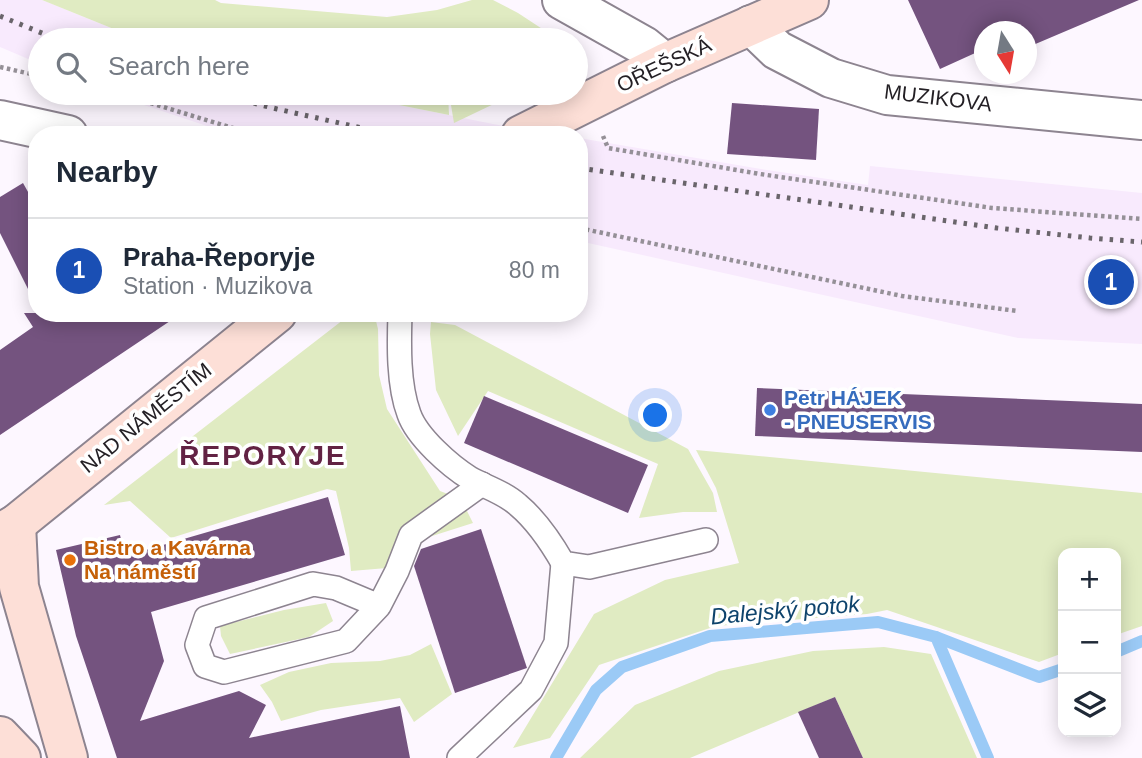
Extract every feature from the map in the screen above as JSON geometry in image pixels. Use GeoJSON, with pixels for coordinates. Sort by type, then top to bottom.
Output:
{"type":"FeatureCollection","features":[{"type":"Feature","properties":{"kind":"street"},"geometry":{"type":"LineString","coordinates":[[562,0],[644,46],[665,63]]}},
{"type":"Feature","properties":{"kind":"street","name":"OŘEŠSKÁ"},"geometry":{"type":"LineString","coordinates":[[588,102],[665,63],[809,0]]}},
{"type":"Feature","properties":{"kind":"street","name":"MUZIKOVA"},"geometry":{"type":"LineString","coordinates":[[751,25],[777,50],[831,78],[887,95],[1142,120]]}},
{"type":"Feature","properties":{"kind":"street","name":"OŘEŠSKÁ"},"geometry":{"type":"LineString","coordinates":[[539,126],[581,105]]}},
{"type":"Feature","properties":{"kind":"street"},"geometry":{"type":"LineString","coordinates":[[0,120],[28,126]]}},
{"type":"Feature","properties":{"kind":"street","name":"NAD NÁMĚSTÍM"},"geometry":{"type":"LineString","coordinates":[[8,529],[266,322]]}},
{"type":"Feature","properties":{"kind":"street"},"geometry":{"type":"LineString","coordinates":[[8,529],[19,587],[68,758]]}},
{"type":"Feature","properties":{"kind":"street"},"geometry":{"type":"LineString","coordinates":[[0,736],[21,758]]}},
{"type":"Feature","properties":{"kind":"lane"},"geometry":{"type":"LineString","coordinates":[[400,322],[402,387],[409,416],[420,433],[447,461],[469,477],[516,503],[548,537],[563,563],[556,643],[531,690],[459,758]]}},
{"type":"Feature","properties":{"kind":"lane"},"geometry":{"type":"LineString","coordinates":[[379,606],[337,588],[313,584],[206,618],[197,645],[205,666],[224,672],[346,641],[379,606],[411,535],[482,484]]}},
{"type":"Feature","properties":{"kind":"lane"},"geometry":{"type":"LineString","coordinates":[[563,563],[589,567],[706,540]]}},
{"type":"Feature","properties":{"kind":"path"},"geometry":{"type":"LineString","coordinates":[[0,67],[28,73]]}},
{"type":"Feature","properties":{"kind":"path"},"geometry":{"type":"LineString","coordinates":[[157,105],[226,126]]}},
{"type":"Feature","properties":{"kind":"path"},"geometry":{"type":"LineString","coordinates":[[599,125],[608,148],[773,176],[992,208],[1142,219]]}},
{"type":"Feature","properties":{"kind":"path"},"geometry":{"type":"LineString","coordinates":[[588,230],[902,296],[1017,311]]}},
{"type":"Feature","properties":{"kind":"shaded area"},"geometry":{"type":"Polygon","coordinates":[[[0,0],[42,0],[111,28],[28,28],[28,59],[0,47],[0,0]]]}},
{"type":"Feature","properties":{"kind":"shaded area"},"geometry":{"type":"Polygon","coordinates":[[[144,105],[399,105],[505,126],[207,126],[144,105]]]}},
{"type":"Feature","properties":{"kind":"shaded area"},"geometry":{"type":"Polygon","coordinates":[[[588,140],[868,185],[870,166],[1142,193],[1142,344],[1018,338],[588,243],[588,140]]]}},
{"type":"Feature","properties":{"kind":"green space"},"geometry":{"type":"Polygon","coordinates":[[[42,0],[215,0],[221,3],[387,17],[437,10],[472,0],[493,0],[541,28],[111,28],[42,0]]]}},
{"type":"Feature","properties":{"kind":"green space"},"geometry":{"type":"Polygon","coordinates":[[[399,105],[449,105],[449,115],[399,105]]]}},
{"type":"Feature","properties":{"kind":"green space"},"geometry":{"type":"Polygon","coordinates":[[[451,105],[492,105],[454,123],[451,105]]]}},
{"type":"Feature","properties":{"kind":"green space"},"geometry":{"type":"Polygon","coordinates":[[[340,322],[376,322],[379,375],[387,409],[440,491],[461,499],[473,523],[429,537],[387,568],[351,571],[349,548],[336,491],[327,489],[171,538],[130,501],[104,505],[340,322]]]}},
{"type":"Feature","properties":{"kind":"green space"},"geometry":{"type":"Polygon","coordinates":[[[431,322],[455,325],[688,449],[713,493],[717,512],[683,512],[639,518],[658,464],[488,391],[458,436],[436,390],[431,322]]]}},
{"type":"Feature","properties":{"kind":"green space"},"geometry":{"type":"Polygon","coordinates":[[[696,450],[1142,493],[1142,626],[1121,633],[1121,548],[1058,548],[1058,655],[1039,662],[887,610],[867,614],[716,626],[599,665],[550,738],[513,748],[594,614],[665,580],[739,563],[716,488],[696,450]]]}},
{"type":"Feature","properties":{"kind":"green space"},"geometry":{"type":"Polygon","coordinates":[[[326,603],[333,621],[309,637],[230,654],[221,636],[220,626],[326,603]]]}},
{"type":"Feature","properties":{"kind":"green space"},"geometry":{"type":"Polygon","coordinates":[[[431,644],[452,694],[414,722],[400,698],[321,710],[281,721],[260,685],[289,672],[331,663],[380,661],[410,655],[431,644]]]}},
{"type":"Feature","properties":{"kind":"green space"},"geometry":{"type":"Polygon","coordinates":[[[884,647],[931,654],[977,758],[863,758],[835,697],[690,758],[580,758],[635,705],[719,671],[813,651],[884,647]]]}},
{"type":"Feature","properties":{"kind":"building"},"geometry":{"type":"Polygon","coordinates":[[[908,0],[1139,0],[1037,43],[1037,21],[974,21],[974,54],[940,69],[908,0]]]}},
{"type":"Feature","properties":{"kind":"building"},"geometry":{"type":"Polygon","coordinates":[[[732,103],[819,109],[816,160],[727,154],[732,103]]]}},
{"type":"Feature","properties":{"kind":"building"},"geometry":{"type":"Polygon","coordinates":[[[23,183],[28,192],[28,289],[0,233],[0,197],[23,183]]]}},
{"type":"Feature","properties":{"kind":"building"},"geometry":{"type":"Polygon","coordinates":[[[30,322],[169,322],[0,435],[0,350],[33,327],[30,322]]]}},
{"type":"Feature","properties":{"kind":"building"},"geometry":{"type":"Polygon","coordinates":[[[757,388],[1142,404],[1142,452],[755,436],[757,388]]]}},
{"type":"Feature","properties":{"kind":"building"},"geometry":{"type":"Polygon","coordinates":[[[484,396],[648,465],[628,513],[464,443],[484,396]]]}},
{"type":"Feature","properties":{"kind":"building"},"geometry":{"type":"Polygon","coordinates":[[[328,497],[345,555],[151,612],[164,661],[140,721],[239,691],[266,705],[249,738],[400,706],[410,758],[117,758],[76,636],[56,550],[120,535],[125,556],[328,497]]]}},
{"type":"Feature","properties":{"kind":"building"},"geometry":{"type":"Polygon","coordinates":[[[481,529],[527,668],[455,693],[414,566],[421,549],[481,529]]]}},
{"type":"Feature","properties":{"kind":"building"},"geometry":{"type":"Polygon","coordinates":[[[835,697],[863,758],[819,758],[798,712],[835,697]]]}},
{"type":"Feature","properties":{"kind":"waterway","name":"Dalejský potok"},"geometry":{"type":"LineString","coordinates":[[556,758],[596,690],[622,667],[710,636],[878,622],[936,637],[988,758]]}},
{"type":"Feature","properties":{"kind":"waterway"},"geometry":{"type":"LineString","coordinates":[[936,637],[1039,677],[1058,671]]}},
{"type":"Feature","properties":{"kind":"waterway"},"geometry":{"type":"LineString","coordinates":[[1121,650],[1142,641]]}},
{"type":"Feature","properties":{"kind":"railway"},"geometry":{"type":"LineString","coordinates":[[0,16],[30,28]]}},
{"type":"Feature","properties":{"kind":"railway"},"geometry":{"type":"LineString","coordinates":[[261,105],[353,126]]}},
{"type":"Feature","properties":{"kind":"railway"},"geometry":{"type":"LineString","coordinates":[[588,169],[997,228],[1142,242]]}},
{"type":"Feature","properties":{"kind":"place","name":"Praha-Řeporyje"},"geometry":{"type":"Point","coordinates":[1111,282]}},
{"type":"Feature","properties":{"kind":"place","name":"Petr HÁJEK - PNEUSERVIS"},"geometry":{"type":"Point","coordinates":[770,410]}},
{"type":"Feature","properties":{"kind":"place","name":"Bistro a Kavárna Na náměstí"},"geometry":{"type":"Point","coordinates":[70,560]}},
{"type":"Feature","properties":{"kind":"district","name":"ŘEPORYJE"},"geometry":{"type":"Point","coordinates":[263,455]}}]}
